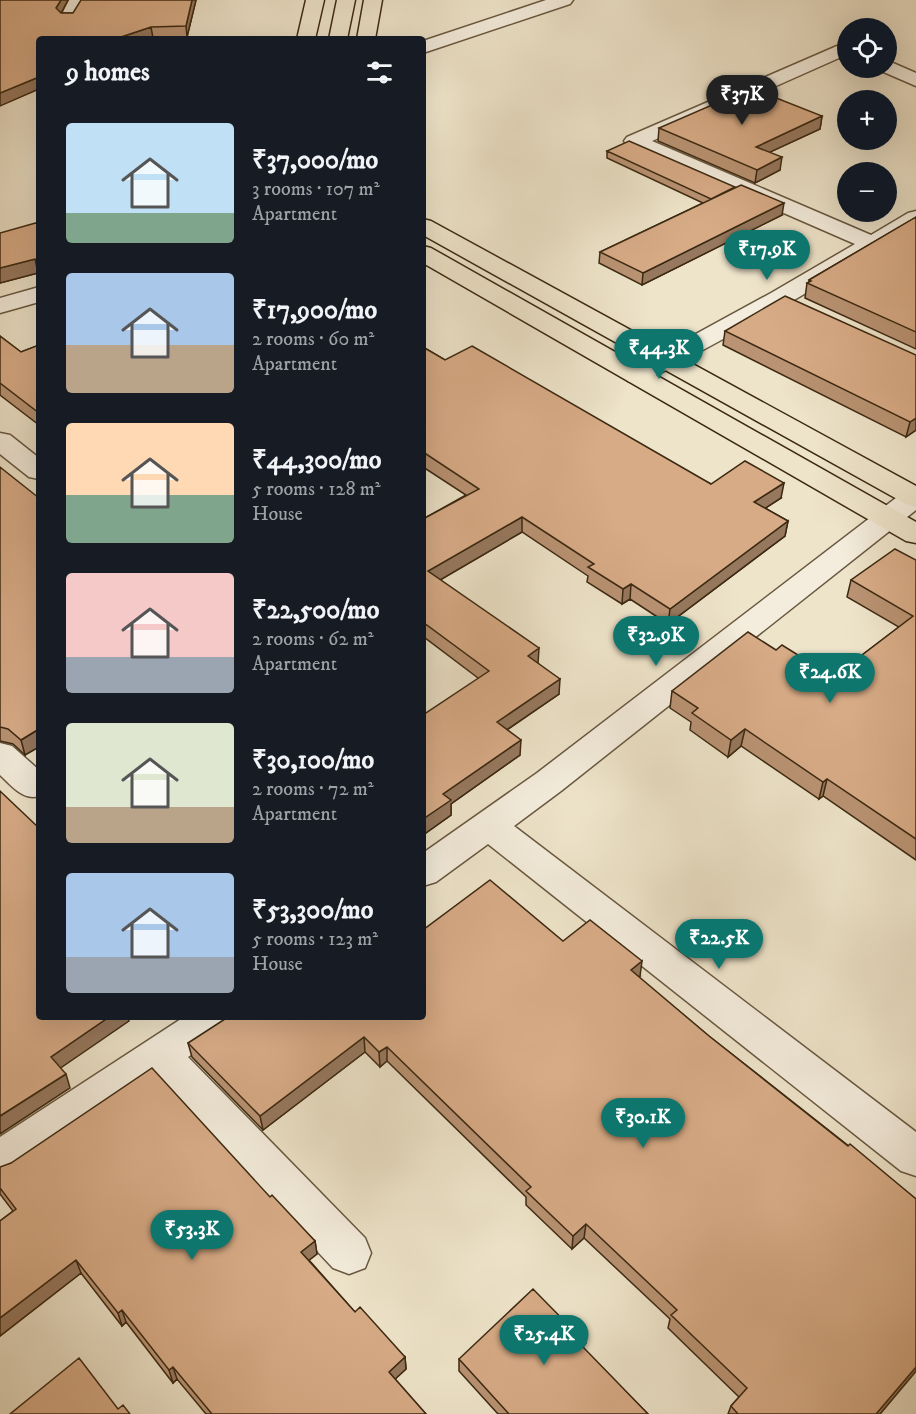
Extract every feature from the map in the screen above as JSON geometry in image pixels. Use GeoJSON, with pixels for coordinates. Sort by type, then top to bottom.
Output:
{"type":"FeatureCollection","features":[{"type":"Feature","properties":{"kind":"main road"},"geometry":{"type":"LineString","coordinates":[[307,36],[315,0]]}},
{"type":"Feature","properties":{"kind":"main road"},"geometry":{"type":"LineString","coordinates":[[339,36],[346,0]]}},
{"type":"Feature","properties":{"kind":"main road"},"geometry":{"type":"LineString","coordinates":[[367,36],[373,0]]}},
{"type":"Feature","properties":{"kind":"main road"},"geometry":{"type":"LineString","coordinates":[[426,228],[916,498]]}},
{"type":"Feature","properties":{"kind":"main road"},"geometry":{"type":"LineString","coordinates":[[429,257],[462,247]]}},
{"type":"Feature","properties":{"kind":"main road"},"geometry":{"type":"LineString","coordinates":[[429,257],[916,534]]}},
{"type":"Feature","properties":{"kind":"street"},"geometry":{"type":"LineString","coordinates":[[69,18],[78,0]]}},
{"type":"Feature","properties":{"kind":"street"},"geometry":{"type":"LineString","coordinates":[[426,46],[564,0]]}},
{"type":"Feature","properties":{"kind":"street"},"geometry":{"type":"LineString","coordinates":[[837,52],[634,141],[873,244]]}},
{"type":"Feature","properties":{"kind":"street"},"geometry":{"type":"LineString","coordinates":[[637,376],[666,359],[791,303],[873,244],[916,218]]}},
{"type":"Feature","properties":{"kind":"street"},"geometry":{"type":"LineString","coordinates":[[0,306],[36,295]]}},
{"type":"Feature","properties":{"kind":"street"},"geometry":{"type":"LineString","coordinates":[[0,441],[36,469]]}},
{"type":"Feature","properties":{"kind":"street"},"geometry":{"type":"LineString","coordinates":[[426,870],[549,782],[916,498]]}},
{"type":"Feature","properties":{"kind":"street"},"geometry":{"type":"LineString","coordinates":[[0,755],[33,785]]}},
{"type":"Feature","properties":{"kind":"street"},"geometry":{"type":"LineString","coordinates":[[489,826],[916,1157]]}},
{"type":"Feature","properties":{"kind":"street"},"geometry":{"type":"LineString","coordinates":[[0,1161],[161,1056],[212,1020]]}},
{"type":"Feature","properties":{"kind":"street"},"geometry":{"type":"LineString","coordinates":[[161,1056],[349,1253]]}},
{"type":"Feature","properties":{"kind":"building"},"geometry":{"type":"Polygon","coordinates":[[[0,0],[61,0],[56,8],[61,13],[73,13],[81,0],[192,0],[186,26],[151,27],[124,36],[36,36],[36,78],[0,93],[0,0]]]}},
{"type":"Feature","properties":{"kind":"building"},"geometry":{"type":"Polygon","coordinates":[[[751,88],[822,116],[756,147],[782,157],[757,170],[659,128],[751,88]]]}},
{"type":"Feature","properties":{"kind":"building"},"geometry":{"type":"Polygon","coordinates":[[[629,141],[735,187],[711,199],[607,151],[629,141]]]}},
{"type":"Feature","properties":{"kind":"building"},"geometry":{"type":"Polygon","coordinates":[[[741,185],[784,203],[643,273],[600,252],[741,185]]]}},
{"type":"Feature","properties":{"kind":"building"},"geometry":{"type":"Polygon","coordinates":[[[916,217],[916,332],[807,283],[811,281],[809,280],[916,217]]]}},
{"type":"Feature","properties":{"kind":"building"},"geometry":{"type":"Polygon","coordinates":[[[36,223],[36,260],[0,268],[0,233],[36,223]]]}},
{"type":"Feature","properties":{"kind":"building"},"geometry":{"type":"Polygon","coordinates":[[[785,296],[916,355],[916,418],[910,422],[725,331],[785,296]]]}},
{"type":"Feature","properties":{"kind":"building"},"geometry":{"type":"Polygon","coordinates":[[[0,336],[21,352],[36,346],[36,411],[0,383],[0,336]]]}},
{"type":"Feature","properties":{"kind":"building"},"geometry":{"type":"Polygon","coordinates":[[[472,346],[711,484],[745,461],[784,483],[754,502],[788,521],[670,609],[631,584],[623,589],[588,567],[594,564],[522,517],[428,571],[539,648],[528,656],[560,679],[497,722],[521,740],[443,794],[451,800],[426,817],[426,713],[489,671],[426,624],[426,517],[479,489],[426,454],[426,349],[445,360],[472,346]]]}},
{"type":"Feature","properties":{"kind":"building"},"geometry":{"type":"Polygon","coordinates":[[[0,467],[36,496],[36,731],[21,740],[8,729],[0,727],[0,467]]]}},
{"type":"Feature","properties":{"kind":"building"},"geometry":{"type":"Polygon","coordinates":[[[895,549],[916,560],[916,839],[827,779],[823,782],[745,729],[731,740],[692,713],[698,708],[672,691],[748,632],[776,650],[782,645],[833,677],[913,616],[851,580],[895,549]]]}},
{"type":"Feature","properties":{"kind":"building"},"geometry":{"type":"Polygon","coordinates":[[[0,791],[36,825],[36,1020],[105,1020],[51,1057],[66,1074],[0,1116],[0,791]]]}},
{"type":"Feature","properties":{"kind":"building"},"geometry":{"type":"Polygon","coordinates":[[[490,880],[563,941],[590,920],[642,961],[631,970],[709,1036],[848,1146],[850,1144],[916,1199],[916,1367],[876,1414],[738,1414],[731,1406],[747,1388],[671,1315],[677,1310],[586,1224],[573,1236],[526,1191],[531,1187],[387,1047],[379,1052],[364,1037],[260,1116],[188,1043],[223,1020],[426,1020],[426,928],[490,880]]]}},
{"type":"Feature","properties":{"kind":"building"},"geometry":{"type":"Polygon","coordinates":[[[152,1068],[270,1197],[272,1195],[315,1241],[301,1252],[355,1312],[360,1307],[405,1357],[389,1372],[426,1414],[212,1414],[173,1367],[169,1370],[122,1310],[118,1313],[76,1260],[0,1318],[0,1221],[16,1209],[0,1188],[0,1167],[11,1163],[152,1068]]]}},
{"type":"Feature","properties":{"kind":"building"},"geometry":{"type":"Polygon","coordinates":[[[533,1289],[586,1343],[583,1347],[648,1414],[509,1414],[459,1359],[533,1289]]]}},
{"type":"Feature","properties":{"kind":"building"},"geometry":{"type":"Polygon","coordinates":[[[79,1358],[118,1409],[123,1405],[130,1414],[10,1414],[79,1358]]]}}]}
